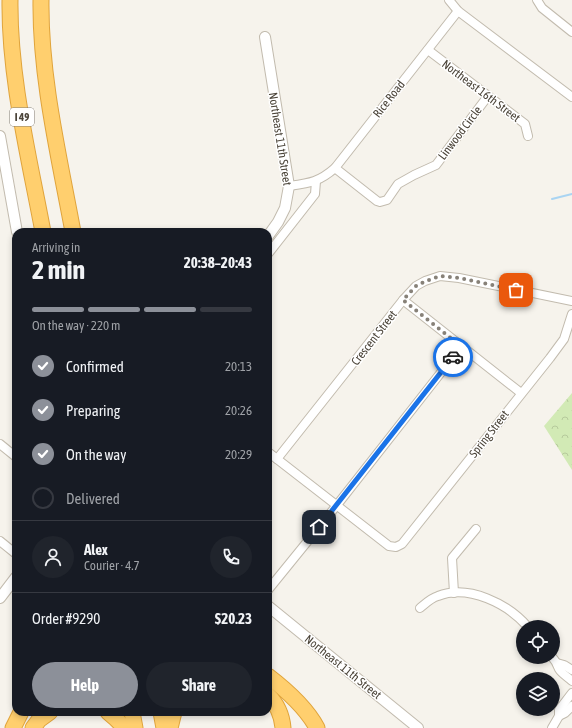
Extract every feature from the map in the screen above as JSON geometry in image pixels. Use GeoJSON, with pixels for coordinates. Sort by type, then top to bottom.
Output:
{"type":"FeatureCollection","features":[{"type":"Feature","properties":{"kind":"highway","name":"I 49"},"geometry":{"type":"LineString","coordinates":[[10,0],[15,72],[23,126],[42,228]]}},
{"type":"Feature","properties":{"kind":"highway","name":"I 49"},"geometry":{"type":"LineString","coordinates":[[41,0],[45,69],[72,228]]}},
{"type":"Feature","properties":{"kind":"highway"},"geometry":{"type":"LineString","coordinates":[[272,680],[293,698],[314,722],[317,728]]}},
{"type":"Feature","properties":{"kind":"highway"},"geometry":{"type":"LineString","coordinates":[[272,700],[280,714],[283,728]]}},
{"type":"Feature","properties":{"kind":"highway"},"geometry":{"type":"LineString","coordinates":[[12,728],[19,716]]}},
{"type":"Feature","properties":{"kind":"highway"},"geometry":{"type":"LineString","coordinates":[[33,728],[39,720],[44,716]]}},
{"type":"Feature","properties":{"kind":"highway"},"geometry":{"type":"LineString","coordinates":[[113,716],[125,728]]}},
{"type":"Feature","properties":{"kind":"highway"},"geometry":{"type":"LineString","coordinates":[[133,716],[135,728]]}},
{"type":"Feature","properties":{"kind":"highway"},"geometry":{"type":"LineString","coordinates":[[162,716],[164,728]]}},
{"type":"Feature","properties":{"kind":"highway"},"geometry":{"type":"LineString","coordinates":[[170,728],[173,716]]}},
{"type":"Feature","properties":{"kind":"street"},"geometry":{"type":"LineString","coordinates":[[449,0],[458,11],[572,97]]}},
{"type":"Feature","properties":{"kind":"street"},"geometry":{"type":"LineString","coordinates":[[537,0],[542,8],[572,32]]}},
{"type":"Feature","properties":{"kind":"street","name":"Rice Road"},"geometry":{"type":"LineString","coordinates":[[289,186],[316,181],[326,176],[335,168],[458,11]]}},
{"type":"Feature","properties":{"kind":"street","name":"Northeast 11th Street"},"geometry":{"type":"LineString","coordinates":[[265,37],[289,186],[285,208],[272,230]]}},
{"type":"Feature","properties":{"kind":"street","name":"Northeast 16th Street"},"geometry":{"type":"LineString","coordinates":[[428,50],[525,124],[528,136]]}},
{"type":"Feature","properties":{"kind":"street","name":"Linwood Circle"},"geometry":{"type":"LineString","coordinates":[[335,168],[377,201],[380,202],[387,200],[398,184],[436,165],[488,96]]}},
{"type":"Feature","properties":{"kind":"street"},"geometry":{"type":"LineString","coordinates":[[0,136],[16,228]]}},
{"type":"Feature","properties":{"kind":"street"},"geometry":{"type":"LineString","coordinates":[[272,249],[315,194],[316,181]]}},
{"type":"Feature","properties":{"kind":"street","name":"Crescent Street"},"geometry":{"type":"LineString","coordinates":[[277,459],[403,300],[416,286],[440,276],[460,278],[572,301]]}},
{"type":"Feature","properties":{"kind":"street"},"geometry":{"type":"LineString","coordinates":[[403,300],[521,393]]}},
{"type":"Feature","properties":{"kind":"street","name":"Spring Street"},"geometry":{"type":"LineString","coordinates":[[337,506],[389,546],[396,547],[402,544],[564,339],[572,314]]}},
{"type":"Feature","properties":{"kind":"street"},"geometry":{"type":"LineString","coordinates":[[272,585],[337,506],[462,347]]}},
{"type":"Feature","properties":{"kind":"street"},"geometry":{"type":"LineString","coordinates":[[0,444],[12,454]]}},
{"type":"Feature","properties":{"kind":"street"},"geometry":{"type":"LineString","coordinates":[[272,455],[337,506]]}},
{"type":"Feature","properties":{"kind":"street"},"geometry":{"type":"LineString","coordinates":[[454,593],[452,558],[476,529]]}},
{"type":"Feature","properties":{"kind":"street"},"geometry":{"type":"LineString","coordinates":[[0,541],[12,551]]}},
{"type":"Feature","properties":{"kind":"street"},"geometry":{"type":"LineString","coordinates":[[0,598],[12,582]]}},
{"type":"Feature","properties":{"kind":"street"},"geometry":{"type":"LineString","coordinates":[[420,608],[430,599],[439,595],[465,593],[501,604],[521,620]]}},
{"type":"Feature","properties":{"kind":"street","name":"Northeast 11th Street"},"geometry":{"type":"LineString","coordinates":[[272,609],[418,728]]}},
{"type":"Feature","properties":{"kind":"street"},"geometry":{"type":"LineString","coordinates":[[560,662],[572,670]]}},
{"type":"Feature","properties":{"kind":"street"},"geometry":{"type":"LineString","coordinates":[[556,664],[572,681]]}},
{"type":"Feature","properties":{"kind":"street"},"geometry":{"type":"LineString","coordinates":[[560,709],[572,693]]}},
{"type":"Feature","properties":{"kind":"street"},"geometry":{"type":"LineString","coordinates":[[560,716],[572,706]]}},
{"type":"Feature","properties":{"kind":"street"},"geometry":{"type":"LineString","coordinates":[[552,728],[559,716]]}},
{"type":"Feature","properties":{"kind":"green space"},"geometry":{"type":"Polygon","coordinates":[[[572,393],[572,470],[544,426],[572,393]]]}},
{"type":"Feature","properties":{"kind":"waterway"},"geometry":{"type":"LineString","coordinates":[[552,199],[572,194]]}},
{"type":"Feature","properties":{"kind":"way so far"},"geometry":{"type":"LineString","coordinates":[[453,357],[462,347],[403,300],[416,286],[440,276],[460,278],[516,290]]}},
{"type":"Feature","properties":{"kind":"route"},"geometry":{"type":"LineString","coordinates":[[319,527],[453,357]]}}]}
